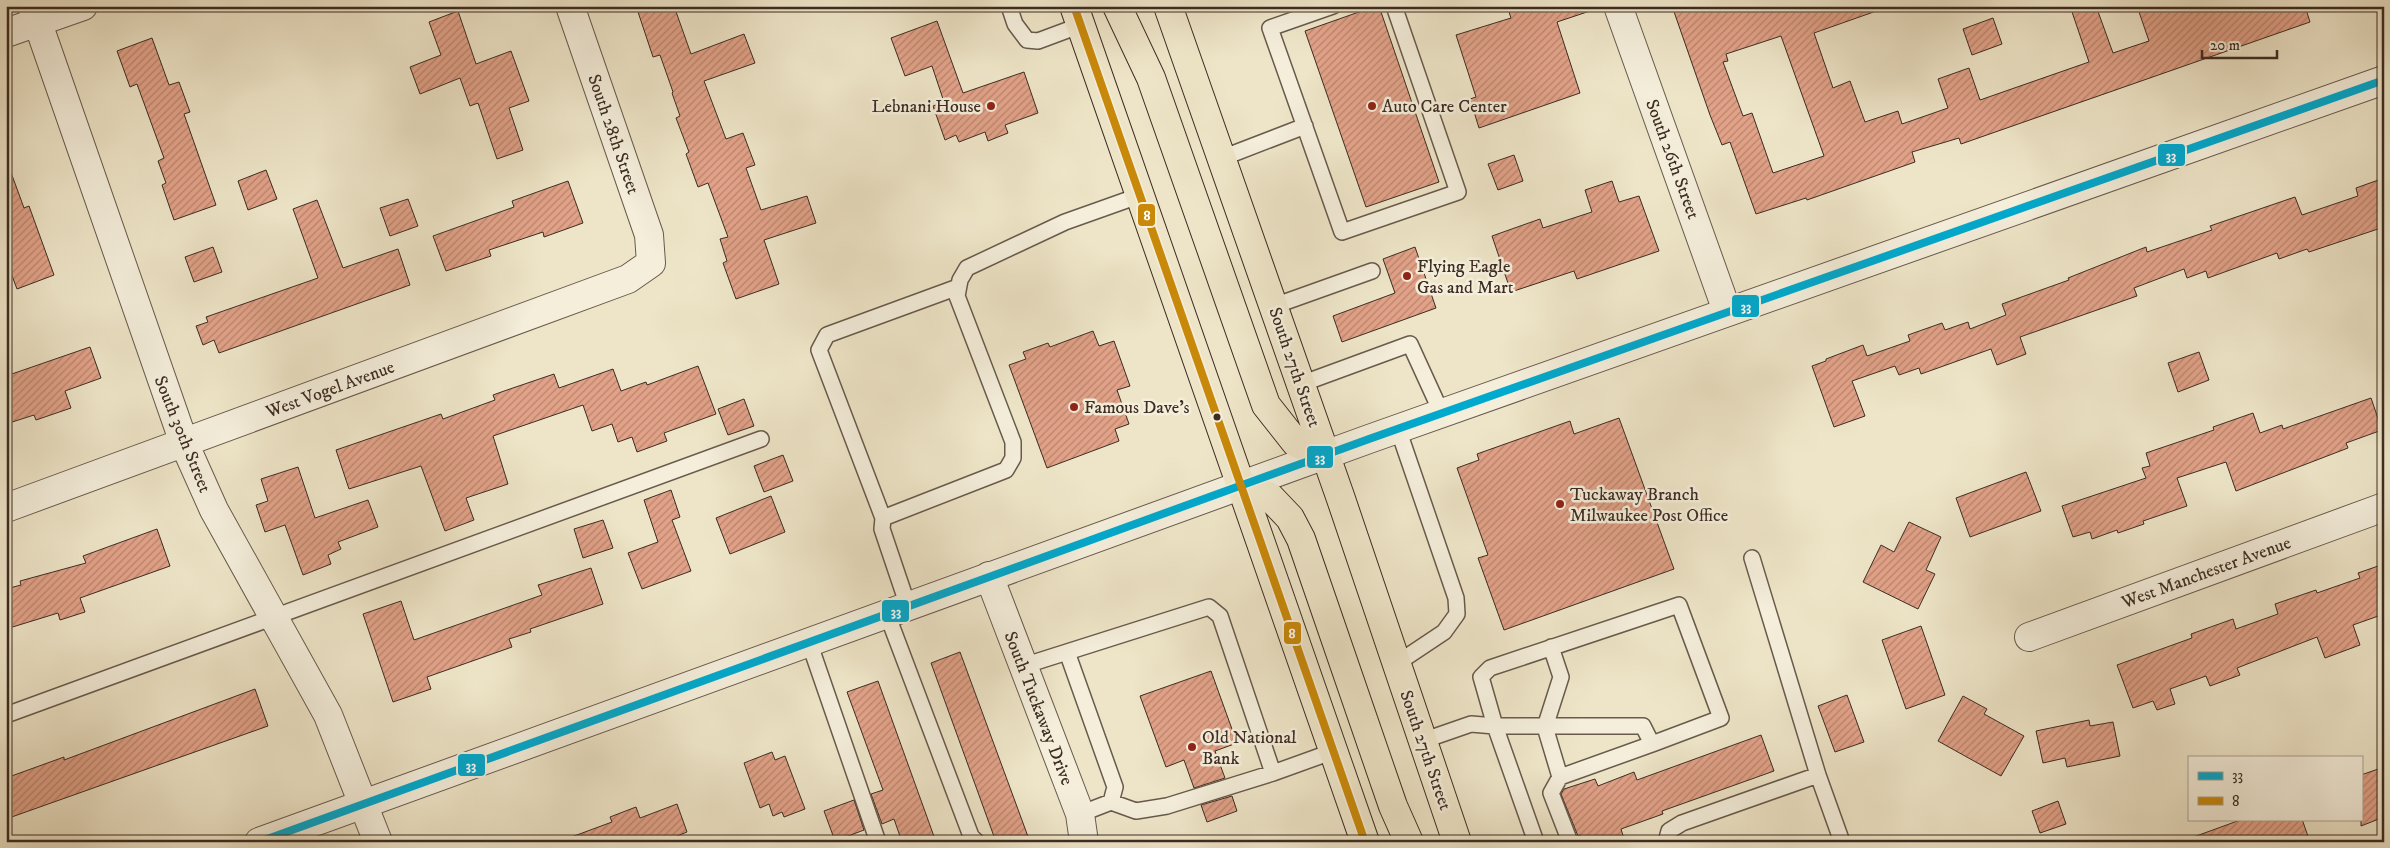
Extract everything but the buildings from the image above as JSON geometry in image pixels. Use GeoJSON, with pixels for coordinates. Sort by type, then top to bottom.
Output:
{"type":"FeatureCollection","features":[{"type":"Feature","properties":{"kind":"main road"},"geometry":{"type":"LineString","coordinates":[[1117,6],[1151,78],[1266,405],[1296,443],[1326,455]]}},
{"type":"Feature","properties":{"kind":"main road","name":"South 27th Street"},"geometry":{"type":"LineString","coordinates":[[1168,6],[1326,455],[1457,842]]}},
{"type":"Feature","properties":{"kind":"main road"},"geometry":{"type":"LineString","coordinates":[[1078,16],[1365,842]]}},
{"type":"Feature","properties":{"kind":"main road"},"geometry":{"type":"LineString","coordinates":[[1241,485],[1270,497],[1290,518],[1301,539],[1393,806],[1409,842]]}},
{"type":"Feature","properties":{"kind":"street"},"geometry":{"type":"LineString","coordinates":[[6,33],[35,14],[83,6]]}},
{"type":"Feature","properties":{"kind":"street","name":"South 28th Street"},"geometry":{"type":"LineString","coordinates":[[570,6],[648,235],[651,263]]}},
{"type":"Feature","properties":{"kind":"street","name":"South 26th Street"},"geometry":{"type":"LineString","coordinates":[[1618,6],[1727,312]]}},
{"type":"Feature","properties":{"kind":"street","name":"South 30th Street"},"geometry":{"type":"LineString","coordinates":[[35,14],[184,443],[214,510],[328,715],[378,842]]}},
{"type":"Feature","properties":{"kind":"street"},"geometry":{"type":"LineString","coordinates":[[260,842],[1241,485],[2384,80]]}},
{"type":"Feature","properties":{"kind":"street","name":"West Vogel Avenue"},"geometry":{"type":"LineString","coordinates":[[6,508],[628,279],[651,263]]}},
{"type":"Feature","properties":{"kind":"street","name":"West Manchester Avenue"},"geometry":{"type":"LineString","coordinates":[[2029,637],[2384,507]]}},
{"type":"Feature","properties":{"kind":"street","name":"South Tuckaway Drive"},"geometry":{"type":"LineString","coordinates":[[989,576],[1080,814],[1084,842]]}},
{"type":"Feature","properties":{"kind":"lane"},"geometry":{"type":"LineString","coordinates":[[1009,6],[1015,24],[1027,40],[1038,41],[1078,16]]}},
{"type":"Feature","properties":{"kind":"lane"},"geometry":{"type":"LineString","coordinates":[[1334,6],[1270,28],[1342,232],[1458,192],[1394,6]]}},
{"type":"Feature","properties":{"kind":"lane"},"geometry":{"type":"LineString","coordinates":[[1222,158],[1305,126]]}},
{"type":"Feature","properties":{"kind":"lane"},"geometry":{"type":"LineString","coordinates":[[883,518],[1006,470],[1013,458],[1013,442],[957,296],[958,287],[967,268],[1064,222],[1141,195]]}},
{"type":"Feature","properties":{"kind":"lane"},"geometry":{"type":"LineString","coordinates":[[1274,306],[1372,271]]}},
{"type":"Feature","properties":{"kind":"lane"},"geometry":{"type":"LineString","coordinates":[[958,287],[827,335],[819,350],[883,518],[882,529],[898,610],[971,836],[977,842]]}},
{"type":"Feature","properties":{"kind":"lane"},"geometry":{"type":"LineString","coordinates":[[1301,384],[1410,344],[1442,414]]}},
{"type":"Feature","properties":{"kind":"lane"},"geometry":{"type":"LineString","coordinates":[[1396,664],[1444,632],[1456,614],[1456,598],[1398,429]]}},
{"type":"Feature","properties":{"kind":"lane"},"geometry":{"type":"LineString","coordinates":[[6,715],[762,439]]}},
{"type":"Feature","properties":{"kind":"lane"},"geometry":{"type":"LineString","coordinates":[[1752,558],[1818,775],[1842,842]]}},
{"type":"Feature","properties":{"kind":"lane"},"geometry":{"type":"LineString","coordinates":[[1536,842],[1495,726],[1481,677],[1490,668],[1679,604],[1721,718],[1560,777],[1550,793],[1570,842]]}},
{"type":"Feature","properties":{"kind":"lane"},"geometry":{"type":"LineString","coordinates":[[1023,666],[1209,607],[1220,616],[1273,772]]}},
{"type":"Feature","properties":{"kind":"lane"},"geometry":{"type":"LineString","coordinates":[[809,642],[878,842]]}},
{"type":"Feature","properties":{"kind":"lane"},"geometry":{"type":"LineString","coordinates":[[1551,647],[1561,677],[1545,727],[1560,777]]}},
{"type":"Feature","properties":{"kind":"lane"},"geometry":{"type":"LineString","coordinates":[[1067,652],[1115,787],[1111,802]]}},
{"type":"Feature","properties":{"kind":"lane"},"geometry":{"type":"LineString","coordinates":[[1422,741],[1471,724],[1545,727],[1643,726],[1652,744]]}},
{"type":"Feature","properties":{"kind":"lane"},"geometry":{"type":"LineString","coordinates":[[1080,814],[1111,802],[1136,811],[1167,806],[1334,751]]}},
{"type":"Feature","properties":{"kind":"lane"},"geometry":{"type":"LineString","coordinates":[[1666,842],[1669,830],[1682,824],[1818,775]]}},
{"type":"Feature","properties":{"kind":"transit line","name":"8"},"geometry":{"type":"LineString","coordinates":[[1074,6],[1365,842]]}},
{"type":"Feature","properties":{"kind":"transit line","name":"33"},"geometry":{"type":"LineString","coordinates":[[259,842],[1369,439],[2384,80]]}},
{"type":"Feature","properties":{"kind":"place","name":"Lebnani House"},"geometry":{"type":"Point","coordinates":[991,106]}},
{"type":"Feature","properties":{"kind":"place","name":"Auto Care Center"},"geometry":{"type":"Point","coordinates":[1372,106]}},
{"type":"Feature","properties":{"kind":"place","name":"Flying Eagle Gas and Mart"},"geometry":{"type":"Point","coordinates":[1407,276]}},
{"type":"Feature","properties":{"kind":"place","name":"Famous Dave's"},"geometry":{"type":"Point","coordinates":[1074,407]}},
{"type":"Feature","properties":{"kind":"place","name":"Tuckaway Branch Milwaukee Post Office"},"geometry":{"type":"Point","coordinates":[1560,504]}},
{"type":"Feature","properties":{"kind":"place","name":"Old National Bank"},"geometry":{"type":"Point","coordinates":[1192,747]}}]}
